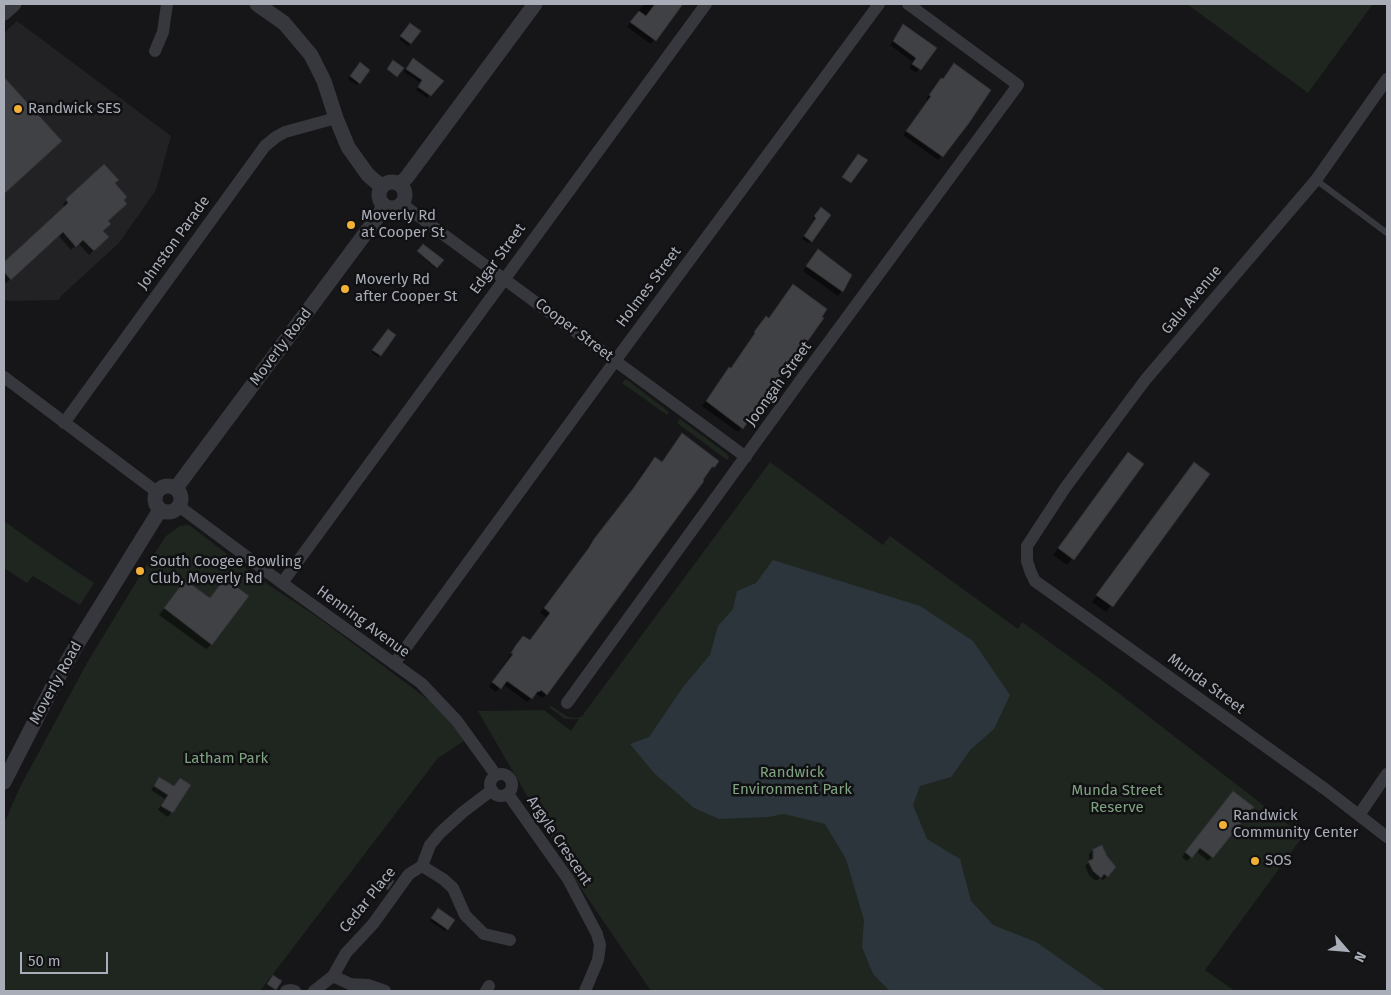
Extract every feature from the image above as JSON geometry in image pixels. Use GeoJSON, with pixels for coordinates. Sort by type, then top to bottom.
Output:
{"type":"FeatureCollection","features":[{"type":"Feature","properties":{"kind":"street"},"geometry":{"type":"LineString","coordinates":[[4,13],[14,4]]}},
{"type":"Feature","properties":{"kind":"street"},"geometry":{"type":"LineString","coordinates":[[154,51],[163,32],[167,4]]}},
{"type":"Feature","properties":{"kind":"street"},"geometry":{"type":"LineString","coordinates":[[400,184],[408,177],[535,4]]}},
{"type":"Feature","properties":{"kind":"street","name":"Edgar Street"},"geometry":{"type":"LineString","coordinates":[[282,583],[706,4]]}},
{"type":"Feature","properties":{"kind":"street","name":"Holmes Street"},"geometry":{"type":"LineString","coordinates":[[394,664],[879,4]]}},
{"type":"Feature","properties":{"kind":"street","name":"Joongah Street"},"geometry":{"type":"LineString","coordinates":[[567,703],[1018,85],[908,4]]}},
{"type":"Feature","properties":{"kind":"street"},"geometry":{"type":"LineString","coordinates":[[267,6],[311,55],[324,81],[343,138],[352,154],[368,174],[382,187]]}},
{"type":"Feature","properties":{"kind":"street","name":"Galu Avenue"},"geometry":{"type":"LineString","coordinates":[[1027,546],[1065,488],[1141,386],[1316,180],[1387,79]]}},
{"type":"Feature","properties":{"kind":"street","name":"Johnston Parade"},"geometry":{"type":"LineString","coordinates":[[64,423],[265,146],[285,132],[336,118]]}},
{"type":"Feature","properties":{"kind":"street"},"geometry":{"type":"LineString","coordinates":[[392,182],[400,184],[405,194],[402,204],[395,208],[384,206],[379,195],[382,187],[392,182]]}},
{"type":"Feature","properties":{"kind":"street","name":"Cooper Street"},"geometry":{"type":"LineString","coordinates":[[402,204],[746,457]]}},
{"type":"Feature","properties":{"kind":"street","name":"Moverly Road"},"geometry":{"type":"LineString","coordinates":[[176,488],[368,231],[384,206]]}},
{"type":"Feature","properties":{"kind":"street"},"geometry":{"type":"LineString","coordinates":[[4,378],[157,492]]}},
{"type":"Feature","properties":{"kind":"street"},"geometry":{"type":"LineString","coordinates":[[168,486],[176,488],[182,499],[180,507],[168,513],[160,510],[155,499],[157,492],[160,488],[168,486]]}},
{"type":"Feature","properties":{"kind":"street","name":"Henning Avenue"},"geometry":{"type":"LineString","coordinates":[[180,507],[282,583],[421,682],[442,703],[470,737],[496,775]]}},
{"type":"Feature","properties":{"kind":"street","name":"Moverly Road"},"geometry":{"type":"LineString","coordinates":[[4,782],[52,688],[160,510]]}},
{"type":"Feature","properties":{"kind":"street","name":"Munda Street"},"geometry":{"type":"LineString","coordinates":[[1027,546],[1027,561],[1035,581],[1317,783],[1387,836]]}},
{"type":"Feature","properties":{"kind":"street"},"geometry":{"type":"LineString","coordinates":[[504,774],[511,779],[512,787],[508,794],[499,795],[492,790],[491,782],[496,775],[504,774]]}},
{"type":"Feature","properties":{"kind":"street"},"geometry":{"type":"LineString","coordinates":[[1358,815],[1387,774]]}},
{"type":"Feature","properties":{"kind":"street","name":"Cedar Place"},"geometry":{"type":"LineString","coordinates":[[314,991],[333,976],[346,953],[373,924],[409,874],[422,866],[430,845],[440,833],[463,812],[492,790]]}},
{"type":"Feature","properties":{"kind":"street","name":"Argyle Crescent"},"geometry":{"type":"LineString","coordinates":[[508,794],[568,879],[597,934],[600,945],[598,960],[585,991]]}},
{"type":"Feature","properties":{"kind":"street"},"geometry":{"type":"LineString","coordinates":[[422,866],[443,879],[453,888],[465,915],[484,934],[510,940]]}},
{"type":"Feature","properties":{"kind":"street"},"geometry":{"type":"LineString","coordinates":[[333,976],[350,984],[368,985],[385,991]]}},
{"type":"Feature","properties":{"kind":"street"},"geometry":{"type":"LineString","coordinates":[[286,991],[295,991]]}},
{"type":"Feature","properties":{"kind":"lane"},"geometry":{"type":"LineString","coordinates":[[1316,180],[1387,234]]}},
{"type":"Feature","properties":{"kind":"shaded area"},"geometry":{"type":"Polygon","coordinates":[[[17,21],[171,136],[156,190],[119,243],[61,296],[59,300],[4,300],[4,33],[17,21]]]}},
{"type":"Feature","properties":{"kind":"shaded area"},"geometry":{"type":"Polygon","coordinates":[[[773,560],[920,606],[973,641],[1010,695],[994,729],[971,749],[951,777],[920,786],[913,805],[927,839],[960,859],[971,901],[993,925],[1036,942],[1106,991],[890,991],[873,974],[862,947],[864,920],[846,859],[825,824],[784,814],[768,817],[719,819],[694,808],[654,773],[630,744],[649,737],[683,687],[710,655],[718,626],[733,609],[737,591],[756,583],[773,560]]]}},
{"type":"Feature","properties":{"kind":"green space"},"geometry":{"type":"Polygon","coordinates":[[[1187,4],[1373,4],[1308,93],[1187,4]]]}},
{"type":"Feature","properties":{"kind":"green space"},"geometry":{"type":"Polygon","coordinates":[[[626,379],[669,412],[667,415],[622,383],[626,379]]]}},
{"type":"Feature","properties":{"kind":"green space"},"geometry":{"type":"Polygon","coordinates":[[[680,419],[727,454],[729,457],[727,460],[677,423],[680,419]]]}},
{"type":"Feature","properties":{"kind":"green space","name":"Randwick Environment Park"},"geometry":{"type":"Polygon","coordinates":[[[770,462],[883,545],[890,536],[1018,629],[1022,622],[1099,678],[1303,836],[1205,970],[1235,991],[651,991],[576,881],[478,711],[544,710],[571,731],[579,719],[565,719],[549,707],[551,706],[568,717],[577,718],[582,716],[770,462]]]}},
{"type":"Feature","properties":{"kind":"green space"},"geometry":{"type":"Polygon","coordinates":[[[4,521],[94,583],[80,605],[33,576],[27,583],[4,568],[4,521]]]}},
{"type":"Feature","properties":{"kind":"green space","name":"Latham Park"},"geometry":{"type":"Polygon","coordinates":[[[189,525],[264,582],[319,618],[430,701],[455,727],[464,741],[438,758],[260,991],[4,991],[4,823],[20,787],[87,663],[141,574],[166,536],[180,526],[189,525]]]}},
{"type":"Feature","properties":{"kind":"building"},"geometry":{"type":"Polygon","coordinates":[[[655,4],[683,4],[656,41],[630,22],[639,11],[646,16],[655,4]]]}},
{"type":"Feature","properties":{"kind":"building"},"geometry":{"type":"Polygon","coordinates":[[[410,23],[421,31],[411,44],[400,36],[410,23]]]}},
{"type":"Feature","properties":{"kind":"building"},"geometry":{"type":"Polygon","coordinates":[[[903,24],[937,48],[921,70],[912,64],[916,58],[893,41],[903,24]]]}},
{"type":"Feature","properties":{"kind":"building"},"geometry":{"type":"Polygon","coordinates":[[[413,58],[444,81],[431,96],[418,87],[422,80],[406,69],[413,58]]]}},
{"type":"Feature","properties":{"kind":"building"},"geometry":{"type":"Polygon","coordinates":[[[393,60],[404,68],[397,77],[387,69],[393,60]]]}},
{"type":"Feature","properties":{"kind":"building"},"geometry":{"type":"Polygon","coordinates":[[[360,62],[370,70],[360,84],[350,76],[360,62]]]}},
{"type":"Feature","properties":{"kind":"building"},"geometry":{"type":"Polygon","coordinates":[[[954,63],[991,90],[943,157],[906,131],[931,96],[929,95],[941,78],[943,79],[954,63]]]}},
{"type":"Feature","properties":{"kind":"building","name":"Randwick SES"},"geometry":{"type":"Polygon","coordinates":[[[4,77],[62,141],[4,194],[4,77]]]}},
{"type":"Feature","properties":{"kind":"building"},"geometry":{"type":"Polygon","coordinates":[[[858,154],[868,160],[851,183],[842,177],[858,154]]]}},
{"type":"Feature","properties":{"kind":"building"},"geometry":{"type":"Polygon","coordinates":[[[104,164],[119,180],[115,183],[127,197],[124,200],[127,204],[108,221],[111,224],[103,231],[109,237],[94,251],[83,240],[76,247],[63,232],[11,280],[4,272],[4,262],[68,203],[66,199],[104,164]]]}},
{"type":"Feature","properties":{"kind":"building"},"geometry":{"type":"Polygon","coordinates":[[[821,207],[831,215],[812,242],[804,236],[821,207]]]}},
{"type":"Feature","properties":{"kind":"building"},"geometry":{"type":"Polygon","coordinates":[[[423,244],[444,260],[437,268],[417,251],[423,244]]]}},
{"type":"Feature","properties":{"kind":"building"},"geometry":{"type":"Polygon","coordinates":[[[818,249],[852,275],[843,292],[806,266],[818,249]]]}},
{"type":"Feature","properties":{"kind":"building"},"geometry":{"type":"Polygon","coordinates":[[[793,284],[827,309],[822,317],[824,318],[743,429],[706,401],[729,367],[731,368],[754,332],[766,316],[769,318],[793,284]]]}},
{"type":"Feature","properties":{"kind":"building"},"geometry":{"type":"Polygon","coordinates":[[[388,329],[396,335],[381,356],[372,350],[388,329]]]}},
{"type":"Feature","properties":{"kind":"building"},"geometry":{"type":"Polygon","coordinates":[[[682,433],[719,461],[715,467],[712,467],[704,481],[547,695],[541,690],[532,699],[507,681],[501,689],[492,682],[513,654],[511,653],[516,645],[523,636],[530,640],[550,613],[544,608],[594,539],[655,457],[662,462],[682,433]]]}},
{"type":"Feature","properties":{"kind":"building"},"geometry":{"type":"Polygon","coordinates":[[[1128,452],[1144,464],[1074,560],[1058,548],[1128,452]]]}},
{"type":"Feature","properties":{"kind":"building"},"geometry":{"type":"Polygon","coordinates":[[[1194,462],[1210,474],[1113,607],[1096,595],[1194,462]]]}},
{"type":"Feature","properties":{"kind":"building"},"geometry":{"type":"Polygon","coordinates":[[[225,578],[249,596],[212,645],[164,608],[185,580],[210,598],[225,578]]]}},
{"type":"Feature","properties":{"kind":"building"},"geometry":{"type":"Polygon","coordinates":[[[159,777],[174,786],[180,778],[191,785],[173,813],[161,806],[168,795],[154,786],[159,777]]]}},
{"type":"Feature","properties":{"kind":"building","name":"Randwick Community Center"},"geometry":{"type":"Polygon","coordinates":[[[1233,791],[1254,807],[1213,858],[1200,848],[1192,858],[1185,852],[1233,791]]]}},
{"type":"Feature","properties":{"kind":"building"},"geometry":{"type":"Polygon","coordinates":[[[1102,845],[1107,856],[1116,867],[1108,877],[1104,874],[1101,878],[1093,871],[1088,861],[1093,859],[1093,849],[1102,845]]]}},
{"type":"Feature","properties":{"kind":"building"},"geometry":{"type":"Polygon","coordinates":[[[387,876],[394,881],[388,890],[381,885],[387,876]]]}},
{"type":"Feature","properties":{"kind":"building"},"geometry":{"type":"Polygon","coordinates":[[[438,908],[455,920],[448,930],[431,918],[438,908]]]}},
{"type":"Feature","properties":{"kind":"building"},"geometry":{"type":"Polygon","coordinates":[[[273,975],[282,981],[276,990],[267,984],[273,975]]]}},
{"type":"Feature","properties":{"kind":"place","name":"Randwick SES"},"geometry":{"type":"Point","coordinates":[18,109]}},
{"type":"Feature","properties":{"kind":"place","name":"Moverly Rd at Cooper St"},"geometry":{"type":"Point","coordinates":[351,225]}},
{"type":"Feature","properties":{"kind":"place","name":"Moverly Rd after Cooper St"},"geometry":{"type":"Point","coordinates":[345,289]}},
{"type":"Feature","properties":{"kind":"place","name":"South Coogee Bowling Club, Moverly Rd"},"geometry":{"type":"Point","coordinates":[140,571]}},
{"type":"Feature","properties":{"kind":"place","name":"Randwick Community Center"},"geometry":{"type":"Point","coordinates":[1223,825]}},
{"type":"Feature","properties":{"kind":"place","name":"SOS"},"geometry":{"type":"Point","coordinates":[1255,861]}},
{"type":"Feature","properties":{"kind":"park label","name":"Munda Street Reserve"},"geometry":{"type":"Point","coordinates":[1117,800]}}]}
